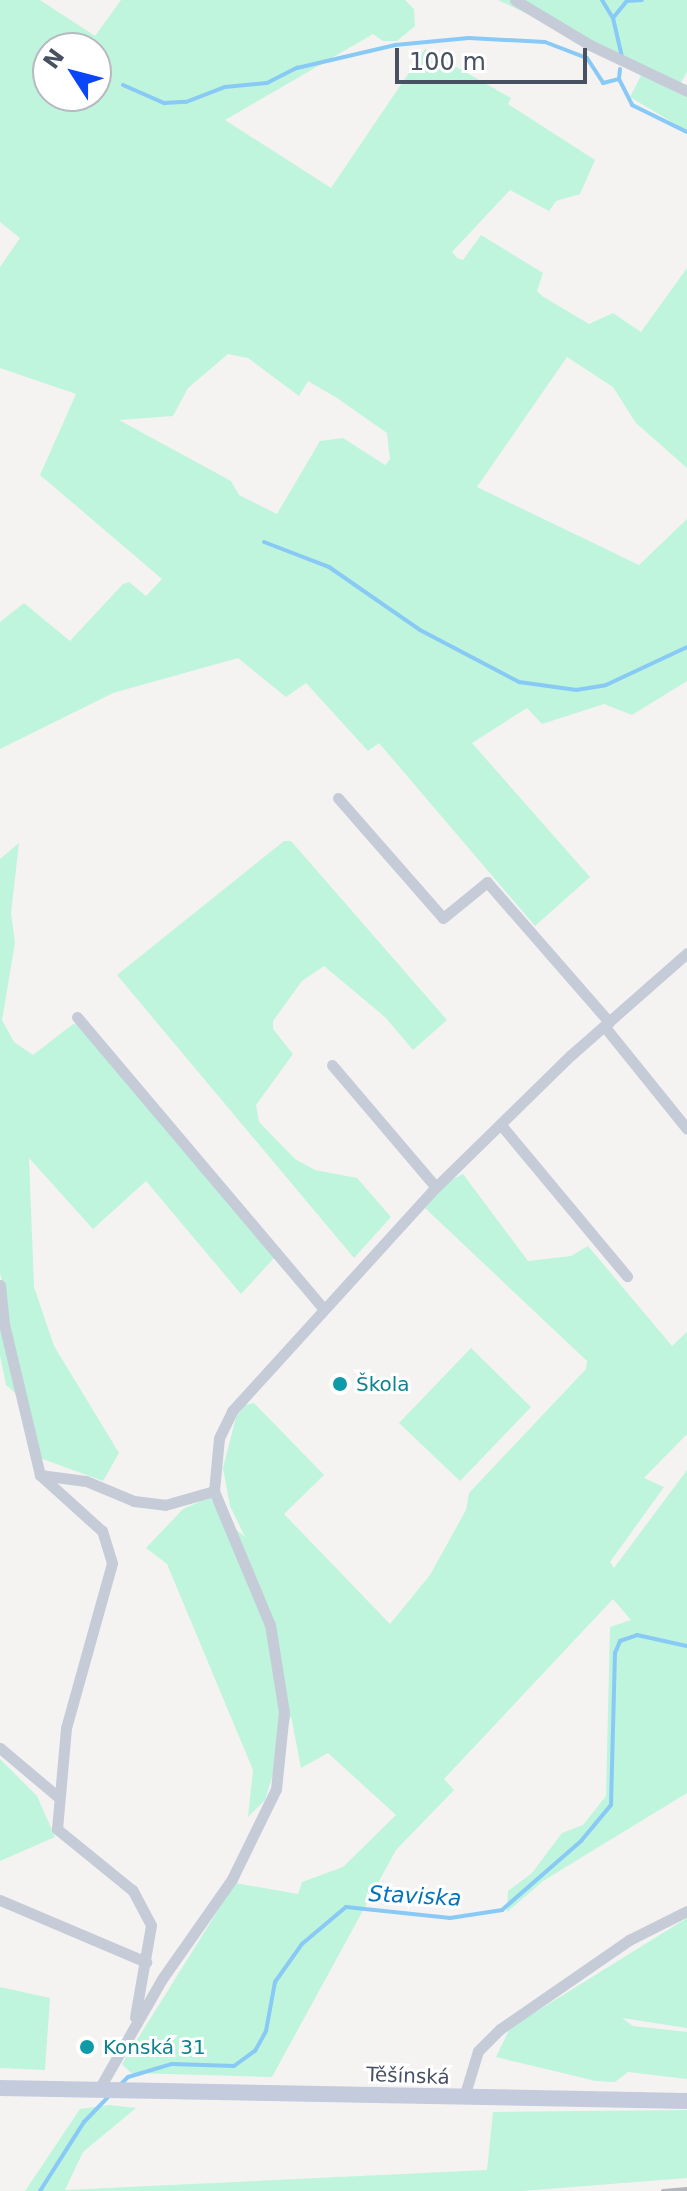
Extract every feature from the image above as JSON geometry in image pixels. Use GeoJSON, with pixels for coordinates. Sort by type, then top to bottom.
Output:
{"type":"FeatureCollection","features":[{"type":"Feature","properties":{"kind":"main road","name":"Těšínská"},"geometry":{"type":"LineString","coordinates":[[0,2088],[687,2101]]}},
{"type":"Feature","properties":{"kind":"street"},"geometry":{"type":"LineString","coordinates":[[515,0],[590,45],[687,91]]}},
{"type":"Feature","properties":{"kind":"street"},"geometry":{"type":"LineString","coordinates":[[338,798],[443,918],[487,882],[606,1024],[687,1129]]}},
{"type":"Feature","properties":{"kind":"street"},"geometry":{"type":"LineString","coordinates":[[99,2089],[134,2026],[232,1879],[276,1789],[284,1712],[270,1625],[214,1491],[219,1438],[232,1411],[322,1307],[436,1187],[606,1024],[687,953]]}},
{"type":"Feature","properties":{"kind":"street"},"geometry":{"type":"LineString","coordinates":[[77,1017],[322,1307]]}},
{"type":"Feature","properties":{"kind":"street"},"geometry":{"type":"LineString","coordinates":[[332,1065],[436,1187]]}},
{"type":"Feature","properties":{"kind":"street"},"geometry":{"type":"LineString","coordinates":[[501,1125],[627,1276]]}},
{"type":"Feature","properties":{"kind":"street"},"geometry":{"type":"LineString","coordinates":[[0,1285],[3,1332],[40,1475],[102,1531],[112,1563],[66,1728],[57,1796],[57,1829],[132,1890],[151,1925],[134,2026]]}},
{"type":"Feature","properties":{"kind":"street"},"geometry":{"type":"LineString","coordinates":[[40,1475],[86,1481],[134,1501],[165,1505],[214,1491]]}},
{"type":"Feature","properties":{"kind":"street"},"geometry":{"type":"LineString","coordinates":[[0,1748],[57,1796]]}},
{"type":"Feature","properties":{"kind":"street"},"geometry":{"type":"LineString","coordinates":[[0,1900],[146,1962]]}},
{"type":"Feature","properties":{"kind":"street"},"geometry":{"type":"LineString","coordinates":[[464,2097],[478,2051],[500,2029],[629,1940],[687,1911]]}},
{"type":"Feature","properties":{"kind":"green space"},"geometry":{"type":"Polygon","coordinates":[[[0,0],[40,0],[89,32],[32,32],[32,112],[112,112],[112,32],[98,32],[121,0],[405,0],[414,9],[415,26],[397,41],[383,41],[373,34],[225,120],[331,188],[425,49],[511,98],[508,104],[595,160],[580,194],[556,201],[549,211],[510,190],[452,252],[457,258],[463,260],[481,235],[543,273],[537,291],[542,296],[589,324],[613,313],[641,332],[687,268],[687,468],[636,423],[613,387],[567,357],[477,487],[639,565],[687,519],[687,681],[632,715],[604,704],[542,724],[527,708],[472,743],[590,877],[535,926],[379,743],[368,751],[306,683],[286,697],[238,658],[113,693],[0,749],[0,622],[24,603],[70,641],[123,584],[129,582],[146,596],[162,579],[40,475],[76,394],[0,368],[0,267],[20,238],[0,222],[0,0]],[[228,354],[188,388],[173,416],[119,420],[231,481],[239,495],[277,514],[320,441],[343,438],[385,465],[390,459],[387,433],[308,381],[299,396],[248,358],[228,354]]]}},
{"type":"Feature","properties":{"kind":"green space"},"geometry":{"type":"Polygon","coordinates":[[[498,0],[687,0],[687,72],[677,90],[687,97],[687,131],[630,97],[644,70],[498,0]]]}},
{"type":"Feature","properties":{"kind":"green space"},"geometry":{"type":"Polygon","coordinates":[[[284,841],[291,841],[447,1020],[413,1050],[385,1017],[324,966],[302,981],[273,1021],[273,1029],[293,1054],[256,1105],[259,1122],[295,1159],[315,1170],[357,1178],[391,1217],[354,1258],[117,975],[284,841]]]}},
{"type":"Feature","properties":{"kind":"green space"},"geometry":{"type":"Polygon","coordinates":[[[19,843],[11,913],[15,943],[2,1020],[14,1042],[33,1055],[73,1024],[80,1025],[274,1258],[241,1294],[146,1181],[93,1229],[29,1158],[34,1287],[54,1346],[119,1453],[103,1481],[37,1457],[20,1397],[6,1385],[0,1355],[0,1321],[8,1305],[0,1273],[0,859],[19,843]]]}},
{"type":"Feature","properties":{"kind":"green space"},"geometry":{"type":"Polygon","coordinates":[[[463,1174],[528,1261],[571,1256],[588,1246],[672,1346],[687,1332],[687,1434],[644,1478],[664,1487],[610,1562],[614,1568],[687,1470],[687,1793],[543,1881],[507,1912],[508,1891],[532,1873],[562,1833],[583,1825],[606,1796],[610,1627],[631,1620],[613,1599],[444,1779],[454,1790],[396,1850],[272,2077],[131,2073],[122,2064],[235,1883],[298,1894],[302,1882],[343,1867],[396,1815],[328,1753],[301,1768],[291,1716],[265,1800],[248,1817],[253,1770],[167,1564],[146,1548],[183,1509],[210,1497],[222,1518],[245,1537],[230,1506],[223,1468],[236,1417],[245,1405],[254,1403],[324,1475],[284,1514],[390,1624],[430,1575],[466,1510],[469,1493],[586,1369],[587,1361],[425,1208],[449,1181],[463,1174]]]}},
{"type":"Feature","properties":{"kind":"green space"},"geometry":{"type":"Polygon","coordinates":[[[471,1348],[531,1407],[460,1481],[399,1423],[471,1348]]]}},
{"type":"Feature","properties":{"kind":"green space"},"geometry":{"type":"Polygon","coordinates":[[[0,1759],[37,1796],[55,1837],[0,1861],[0,1759]]]}},
{"type":"Feature","properties":{"kind":"green space"},"geometry":{"type":"Polygon","coordinates":[[[687,1918],[687,2028],[622,2018],[633,2026],[687,2032],[687,2079],[628,2072],[615,2082],[596,2081],[496,2057],[510,2028],[687,1918]]]}},
{"type":"Feature","properties":{"kind":"green space"},"geometry":{"type":"Polygon","coordinates":[[[0,1987],[50,1998],[45,2070],[0,2068],[0,1987]]]}},
{"type":"Feature","properties":{"kind":"green space"},"geometry":{"type":"Polygon","coordinates":[[[109,2105],[136,2108],[83,2152],[65,2190],[487,2170],[493,2112],[687,2110],[687,2178],[522,2191],[25,2191],[80,2109],[109,2105]]]}},
{"type":"Feature","properties":{"kind":"waterway"},"geometry":{"type":"LineString","coordinates":[[602,0],[613,18],[622,57]]}},
{"type":"Feature","properties":{"kind":"waterway"},"geometry":{"type":"LineString","coordinates":[[613,18],[627,1],[642,0]]}},
{"type":"Feature","properties":{"kind":"waterway"},"geometry":{"type":"LineString","coordinates":[[123,85],[164,103],[186,102],[225,87],[267,83],[297,68],[395,45],[469,38],[545,42],[587,58],[603,83],[619,79]]}},
{"type":"Feature","properties":{"kind":"waterway"},"geometry":{"type":"LineString","coordinates":[[620,69],[619,79],[632,105],[687,132]]}},
{"type":"Feature","properties":{"kind":"waterway"},"geometry":{"type":"LineString","coordinates":[[264,542],[329,567],[420,630],[519,682],[576,690],[606,685],[687,647]]}},
{"type":"Feature","properties":{"kind":"waterway","name":"Staviska"},"geometry":{"type":"LineString","coordinates":[[120,2085],[128,2077],[172,2064],[234,2066],[255,2051],[266,2031],[275,1982],[302,1944],[346,1907],[450,1918],[502,1910],[581,1841],[611,1805],[615,1653],[620,1641],[637,1635],[687,1646]]}},
{"type":"Feature","properties":{"kind":"waterway","name":"Staviska"},"geometry":{"type":"LineString","coordinates":[[40,2191],[84,2122],[111,2094]]}},
{"type":"Feature","properties":{"kind":"railway"},"geometry":{"type":"LineString","coordinates":[[663,2191],[687,2189]]}},
{"type":"Feature","properties":{"kind":"place","name":"Škola"},"geometry":{"type":"Point","coordinates":[340,1384]}},
{"type":"Feature","properties":{"kind":"place","name":"Konská 31"},"geometry":{"type":"Point","coordinates":[87,2047]}}]}
